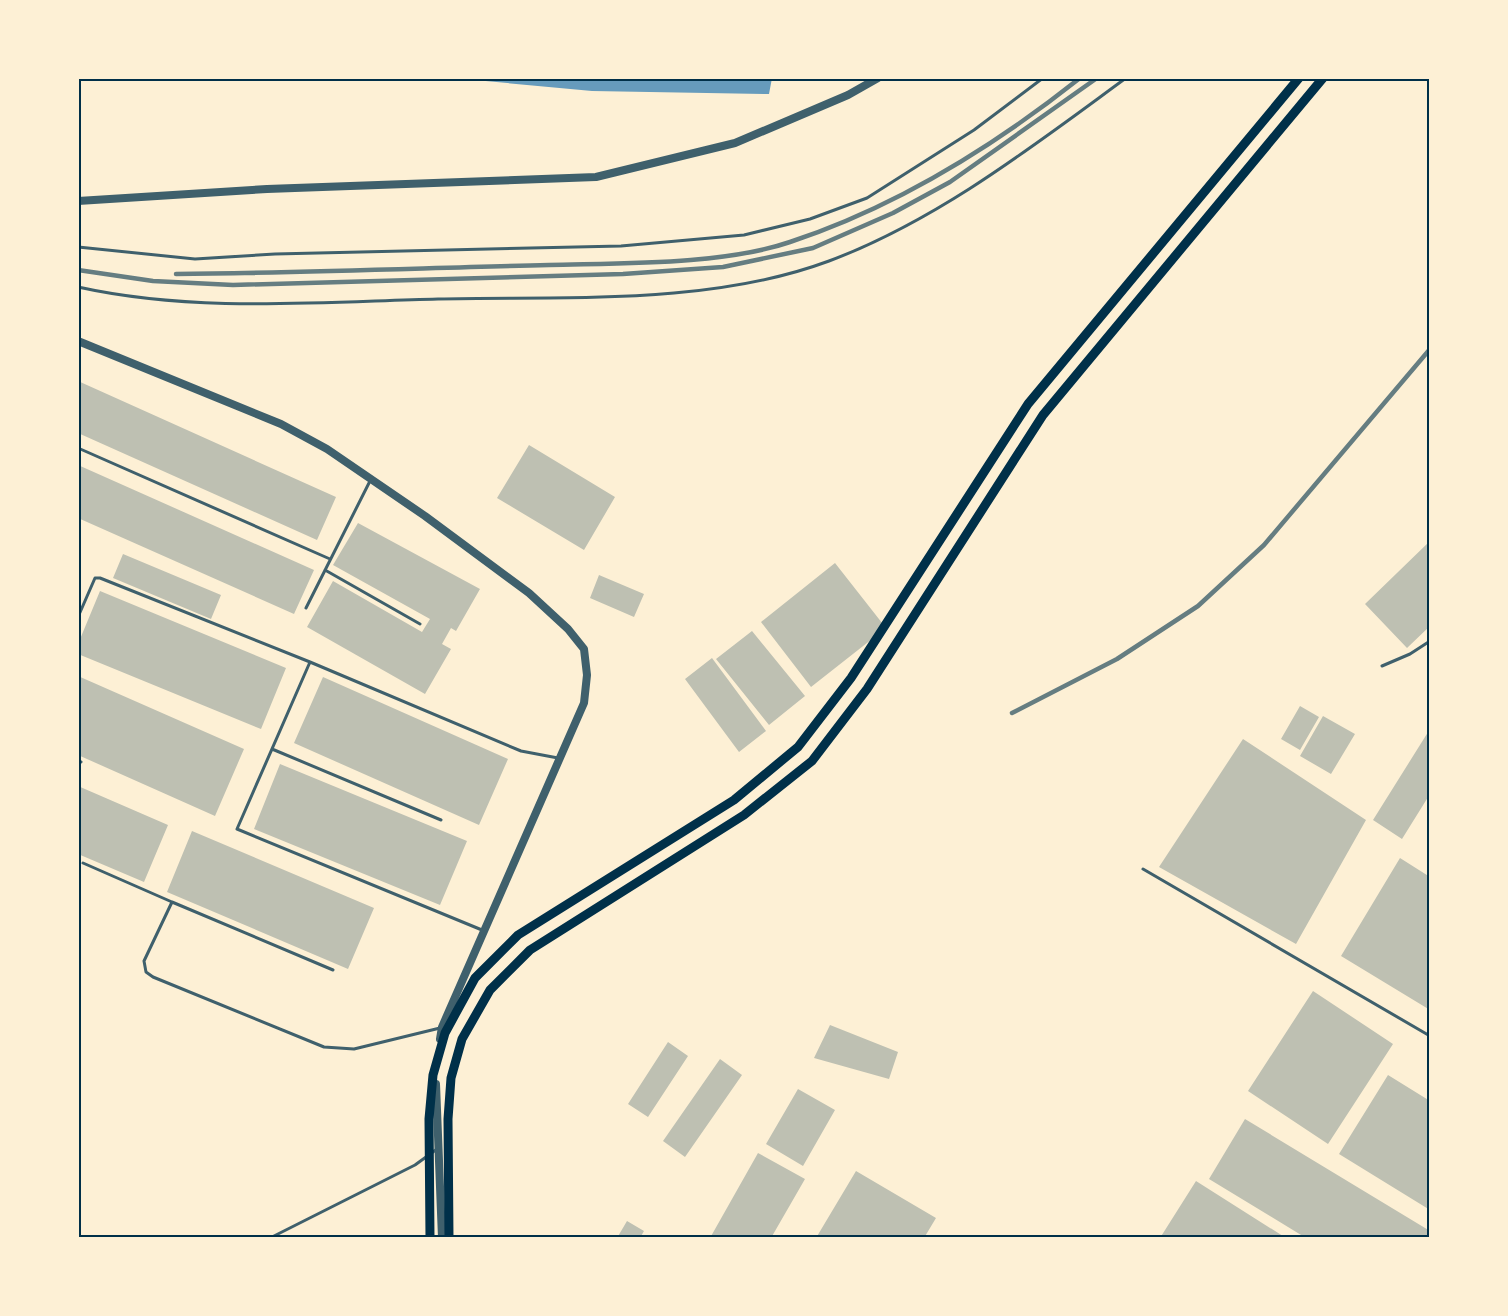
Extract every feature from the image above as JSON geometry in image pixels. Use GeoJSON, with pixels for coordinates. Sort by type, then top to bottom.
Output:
{"type":"FeatureCollection","features":[{"type":"Feature","properties":{"kind":"main road"},"geometry":{"type":"LineString","coordinates":[[430,1238],[429,1119],[433,1075],[445,1033],[475,978],[518,935],[734,800],[798,747],[851,678],[1028,404],[1299,78]]}},
{"type":"Feature","properties":{"kind":"main road"},"geometry":{"type":"LineString","coordinates":[[449,1238],[448,1119],[451,1078],[462,1039],[490,990],[530,950],[744,815],[812,760],[867,689],[1043,415],[1323,78]]}},
{"type":"Feature","properties":{"kind":"street"},"geometry":{"type":"LineString","coordinates":[[78,201],[267,189],[596,177],[735,143],[849,95],[878,78]]}},
{"type":"Feature","properties":{"kind":"street"},"geometry":{"type":"LineString","coordinates":[[78,341],[281,424],[327,449],[529,593],[568,629],[584,649],[587,675],[584,703],[442,1027],[435,1071],[442,1238]]}},
{"type":"Feature","properties":{"kind":"lane"},"geometry":{"type":"LineString","coordinates":[[78,246],[195,259],[275,254],[621,246],[744,235],[810,219],[867,198],[974,130],[1043,78]]}},
{"type":"Feature","properties":{"kind":"lane"},"geometry":{"type":"LineString","coordinates":[[78,287],[169,301],[259,303],[663,294],[731,286],[793,273],[831,260],[910,223],[951,201],[1126,78]]}},
{"type":"Feature","properties":{"kind":"lane"},"geometry":{"type":"LineString","coordinates":[[78,448],[330,559]]}},
{"type":"Feature","properties":{"kind":"lane"},"geometry":{"type":"LineString","coordinates":[[306,608],[370,479]]}},
{"type":"Feature","properties":{"kind":"lane"},"geometry":{"type":"LineString","coordinates":[[325,570],[420,624]]}},
{"type":"Feature","properties":{"kind":"lane"},"geometry":{"type":"LineString","coordinates":[[78,617],[95,578],[100,578],[310,662],[521,751],[560,758]]}},
{"type":"Feature","properties":{"kind":"lane"},"geometry":{"type":"LineString","coordinates":[[1382,666],[1410,654],[1430,641]]}},
{"type":"Feature","properties":{"kind":"lane"},"geometry":{"type":"LineString","coordinates":[[310,662],[237,829],[485,932]]}},
{"type":"Feature","properties":{"kind":"lane"},"geometry":{"type":"LineString","coordinates":[[272,749],[441,820]]}},
{"type":"Feature","properties":{"kind":"lane"},"geometry":{"type":"LineString","coordinates":[[83,863],[333,970]]}},
{"type":"Feature","properties":{"kind":"lane"},"geometry":{"type":"LineString","coordinates":[[1143,869],[1430,1036]]}},
{"type":"Feature","properties":{"kind":"lane"},"geometry":{"type":"LineString","coordinates":[[172,902],[144,961],[146,972],[153,977],[324,1047],[354,1049],[442,1027]]}},
{"type":"Feature","properties":{"kind":"lane"},"geometry":{"type":"LineString","coordinates":[[270,1238],[415,1165],[437,1149]]}},
{"type":"Feature","properties":{"kind":"water"},"geometry":{"type":"Polygon","coordinates":[[[453,78],[772,78],[769,94],[592,91],[453,78]]]}},
{"type":"Feature","properties":{"kind":"building"},"geometry":{"type":"Polygon","coordinates":[[[78,381],[336,497],[317,540],[78,433],[78,381]]]}},
{"type":"Feature","properties":{"kind":"building"},"geometry":{"type":"Polygon","coordinates":[[[529,445],[615,497],[584,550],[497,498],[529,445]]]}},
{"type":"Feature","properties":{"kind":"building"},"geometry":{"type":"Polygon","coordinates":[[[78,465],[314,570],[294,614],[78,518],[78,465]]]}},
{"type":"Feature","properties":{"kind":"building"},"geometry":{"type":"Polygon","coordinates":[[[358,523],[480,589],[456,631],[451,628],[442,644],[451,649],[425,694],[307,627],[333,581],[422,632],[430,619],[333,565],[358,523]]]}},
{"type":"Feature","properties":{"kind":"building"},"geometry":{"type":"Polygon","coordinates":[[[1430,541],[1430,626],[1407,648],[1365,604],[1430,541]]]}},
{"type":"Feature","properties":{"kind":"building"},"geometry":{"type":"Polygon","coordinates":[[[123,554],[221,595],[211,619],[113,578],[123,554]]]}},
{"type":"Feature","properties":{"kind":"building"},"geometry":{"type":"Polygon","coordinates":[[[835,563],[886,628],[811,687],[761,622],[835,563]]]}},
{"type":"Feature","properties":{"kind":"building"},"geometry":{"type":"Polygon","coordinates":[[[599,575],[644,594],[634,617],[590,598],[599,575]]]}},
{"type":"Feature","properties":{"kind":"building"},"geometry":{"type":"Polygon","coordinates":[[[100,591],[286,668],[261,729],[78,654],[78,644],[100,591]]]}},
{"type":"Feature","properties":{"kind":"building"},"geometry":{"type":"Polygon","coordinates":[[[752,631],[805,696],[769,725],[716,659],[752,631]]]}},
{"type":"Feature","properties":{"kind":"building"},"geometry":{"type":"Polygon","coordinates":[[[712,658],[766,731],[739,752],[685,679],[712,658]]]}},
{"type":"Feature","properties":{"kind":"building"},"geometry":{"type":"Polygon","coordinates":[[[78,676],[244,749],[215,816],[78,755],[78,676]]]}},
{"type":"Feature","properties":{"kind":"building"},"geometry":{"type":"Polygon","coordinates":[[[323,677],[508,759],[479,825],[294,743],[323,677]]]}},
{"type":"Feature","properties":{"kind":"building"},"geometry":{"type":"Polygon","coordinates":[[[1300,706],[1319,717],[1300,750],[1281,739],[1300,706]]]}},
{"type":"Feature","properties":{"kind":"building"},"geometry":{"type":"Polygon","coordinates":[[[1323,716],[1355,734],[1331,774],[1300,756],[1323,716]]]}},
{"type":"Feature","properties":{"kind":"building"},"geometry":{"type":"Polygon","coordinates":[[[1430,729],[1430,794],[1402,839],[1373,820],[1430,729]]]}},
{"type":"Feature","properties":{"kind":"building"},"geometry":{"type":"Polygon","coordinates":[[[1243,739],[1366,820],[1296,944],[1159,867],[1243,739]]]}},
{"type":"Feature","properties":{"kind":"building"},"geometry":{"type":"Polygon","coordinates":[[[280,764],[467,841],[440,905],[254,829],[280,764]]]}},
{"type":"Feature","properties":{"kind":"building"},"geometry":{"type":"Polygon","coordinates":[[[78,786],[168,825],[144,882],[78,854],[78,786]]]}},
{"type":"Feature","properties":{"kind":"building"},"geometry":{"type":"Polygon","coordinates":[[[192,831],[374,908],[348,969],[167,892],[192,831]]]}},
{"type":"Feature","properties":{"kind":"building"},"geometry":{"type":"Polygon","coordinates":[[[1400,858],[1430,877],[1430,1010],[1341,956],[1400,858]]]}},
{"type":"Feature","properties":{"kind":"building"},"geometry":{"type":"Polygon","coordinates":[[[1313,991],[1393,1044],[1328,1144],[1248,1091],[1313,991]]]}},
{"type":"Feature","properties":{"kind":"building"},"geometry":{"type":"Polygon","coordinates":[[[830,1025],[898,1052],[889,1079],[814,1058],[830,1025]]]}},
{"type":"Feature","properties":{"kind":"building"},"geometry":{"type":"Polygon","coordinates":[[[668,1042],[688,1056],[648,1117],[628,1104],[668,1042]]]}},
{"type":"Feature","properties":{"kind":"building"},"geometry":{"type":"Polygon","coordinates":[[[720,1059],[742,1075],[685,1157],[663,1141],[720,1059]]]}},
{"type":"Feature","properties":{"kind":"building"},"geometry":{"type":"Polygon","coordinates":[[[1388,1075],[1430,1101],[1430,1210],[1339,1154],[1388,1075]]]}},
{"type":"Feature","properties":{"kind":"building"},"geometry":{"type":"Polygon","coordinates":[[[798,1089],[835,1110],[803,1166],[766,1144],[798,1089]]]}},
{"type":"Feature","properties":{"kind":"building"},"geometry":{"type":"Polygon","coordinates":[[[1245,1119],[1430,1231],[1430,1238],[1306,1238],[1209,1179],[1245,1119]]]}},
{"type":"Feature","properties":{"kind":"building"},"geometry":{"type":"Polygon","coordinates":[[[758,1153],[805,1179],[771,1238],[710,1238],[758,1153]]]}},
{"type":"Feature","properties":{"kind":"building"},"geometry":{"type":"Polygon","coordinates":[[[856,1171],[936,1218],[924,1238],[816,1238],[856,1171]]]}},
{"type":"Feature","properties":{"kind":"building"},"geometry":{"type":"Polygon","coordinates":[[[1196,1181],[1286,1238],[1160,1238],[1196,1181]]]}},
{"type":"Feature","properties":{"kind":"building"},"geometry":{"type":"Polygon","coordinates":[[[627,1221],[644,1231],[640,1238],[617,1238],[627,1221]]]}},
{"type":"Feature","properties":{"kind":"railway"},"geometry":{"type":"LineString","coordinates":[[176,274],[639,263],[703,259],[763,250],[829,228],[942,173],[1013,128],[1080,78]]}},
{"type":"Feature","properties":{"kind":"railway"},"geometry":{"type":"LineString","coordinates":[[78,270],[153,281],[233,285],[623,274],[723,267],[813,248],[893,213],[950,182],[1097,78]]}},
{"type":"Feature","properties":{"kind":"railway"},"geometry":{"type":"LineString","coordinates":[[1012,713],[1117,659],[1198,606],[1264,545],[1430,349]]}}]}
